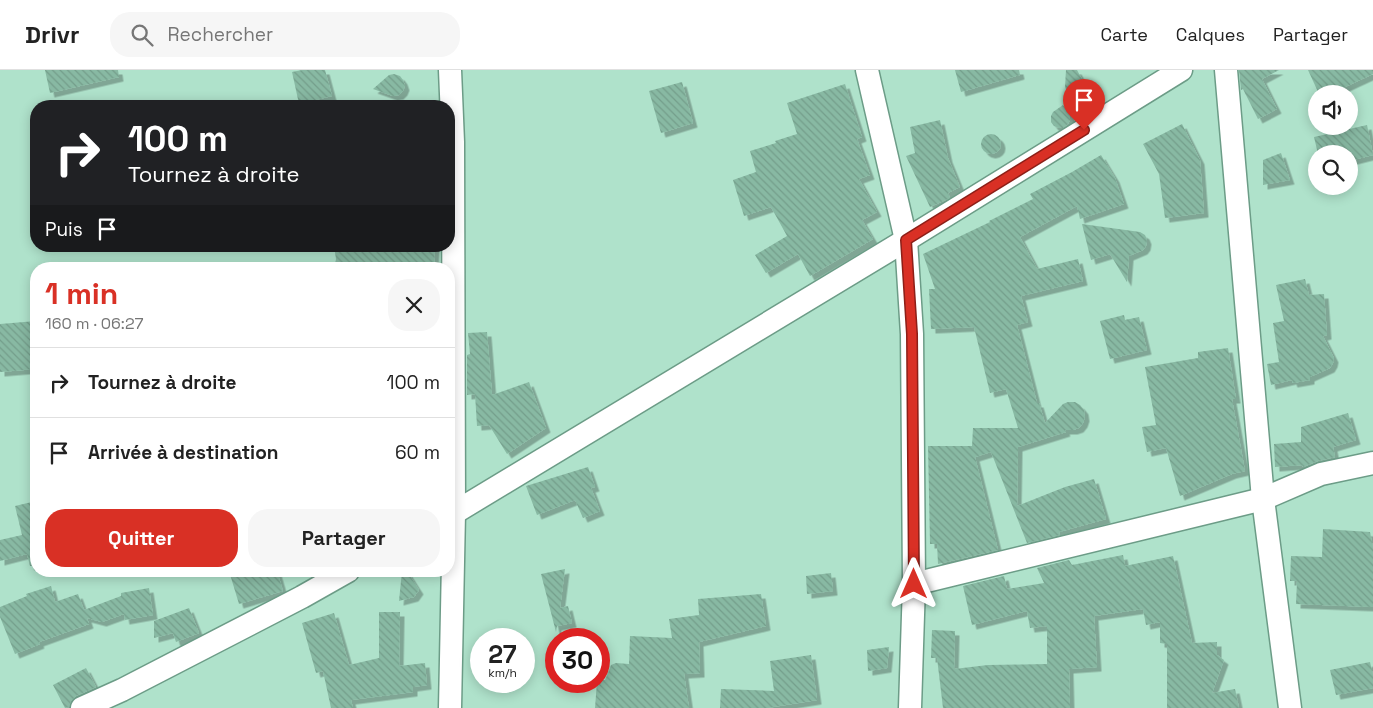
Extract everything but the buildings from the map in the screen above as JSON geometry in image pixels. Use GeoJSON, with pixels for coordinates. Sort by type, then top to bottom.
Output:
{"type":"FeatureCollection","features":[{"type":"Feature","properties":{"kind":"street"},"geometry":{"type":"LineString","coordinates":[[450,70],[451,100]]}},
{"type":"Feature","properties":{"kind":"street"},"geometry":{"type":"LineString","coordinates":[[867,70],[906,240],[912,334],[914,584],[910,708]]}},
{"type":"Feature","properties":{"kind":"street"},"geometry":{"type":"LineString","coordinates":[[455,513],[906,240],[1181,70]]}},
{"type":"Feature","properties":{"kind":"street"},"geometry":{"type":"LineString","coordinates":[[1226,70],[1263,499],[1290,708]]}},
{"type":"Feature","properties":{"kind":"street"},"geometry":{"type":"LineString","coordinates":[[914,584],[1263,499],[1321,474],[1373,463]]}},
{"type":"Feature","properties":{"kind":"street"},"geometry":{"type":"LineString","coordinates":[[82,708],[122,699],[337,577]]}},
{"type":"Feature","properties":{"kind":"street"},"geometry":{"type":"LineString","coordinates":[[450,708],[451,577]]}},
{"type":"Feature","properties":{"kind":"route"},"geometry":{"type":"LineString","coordinates":[[914,584],[912,334],[906,240],[1084,130]]}}]}
